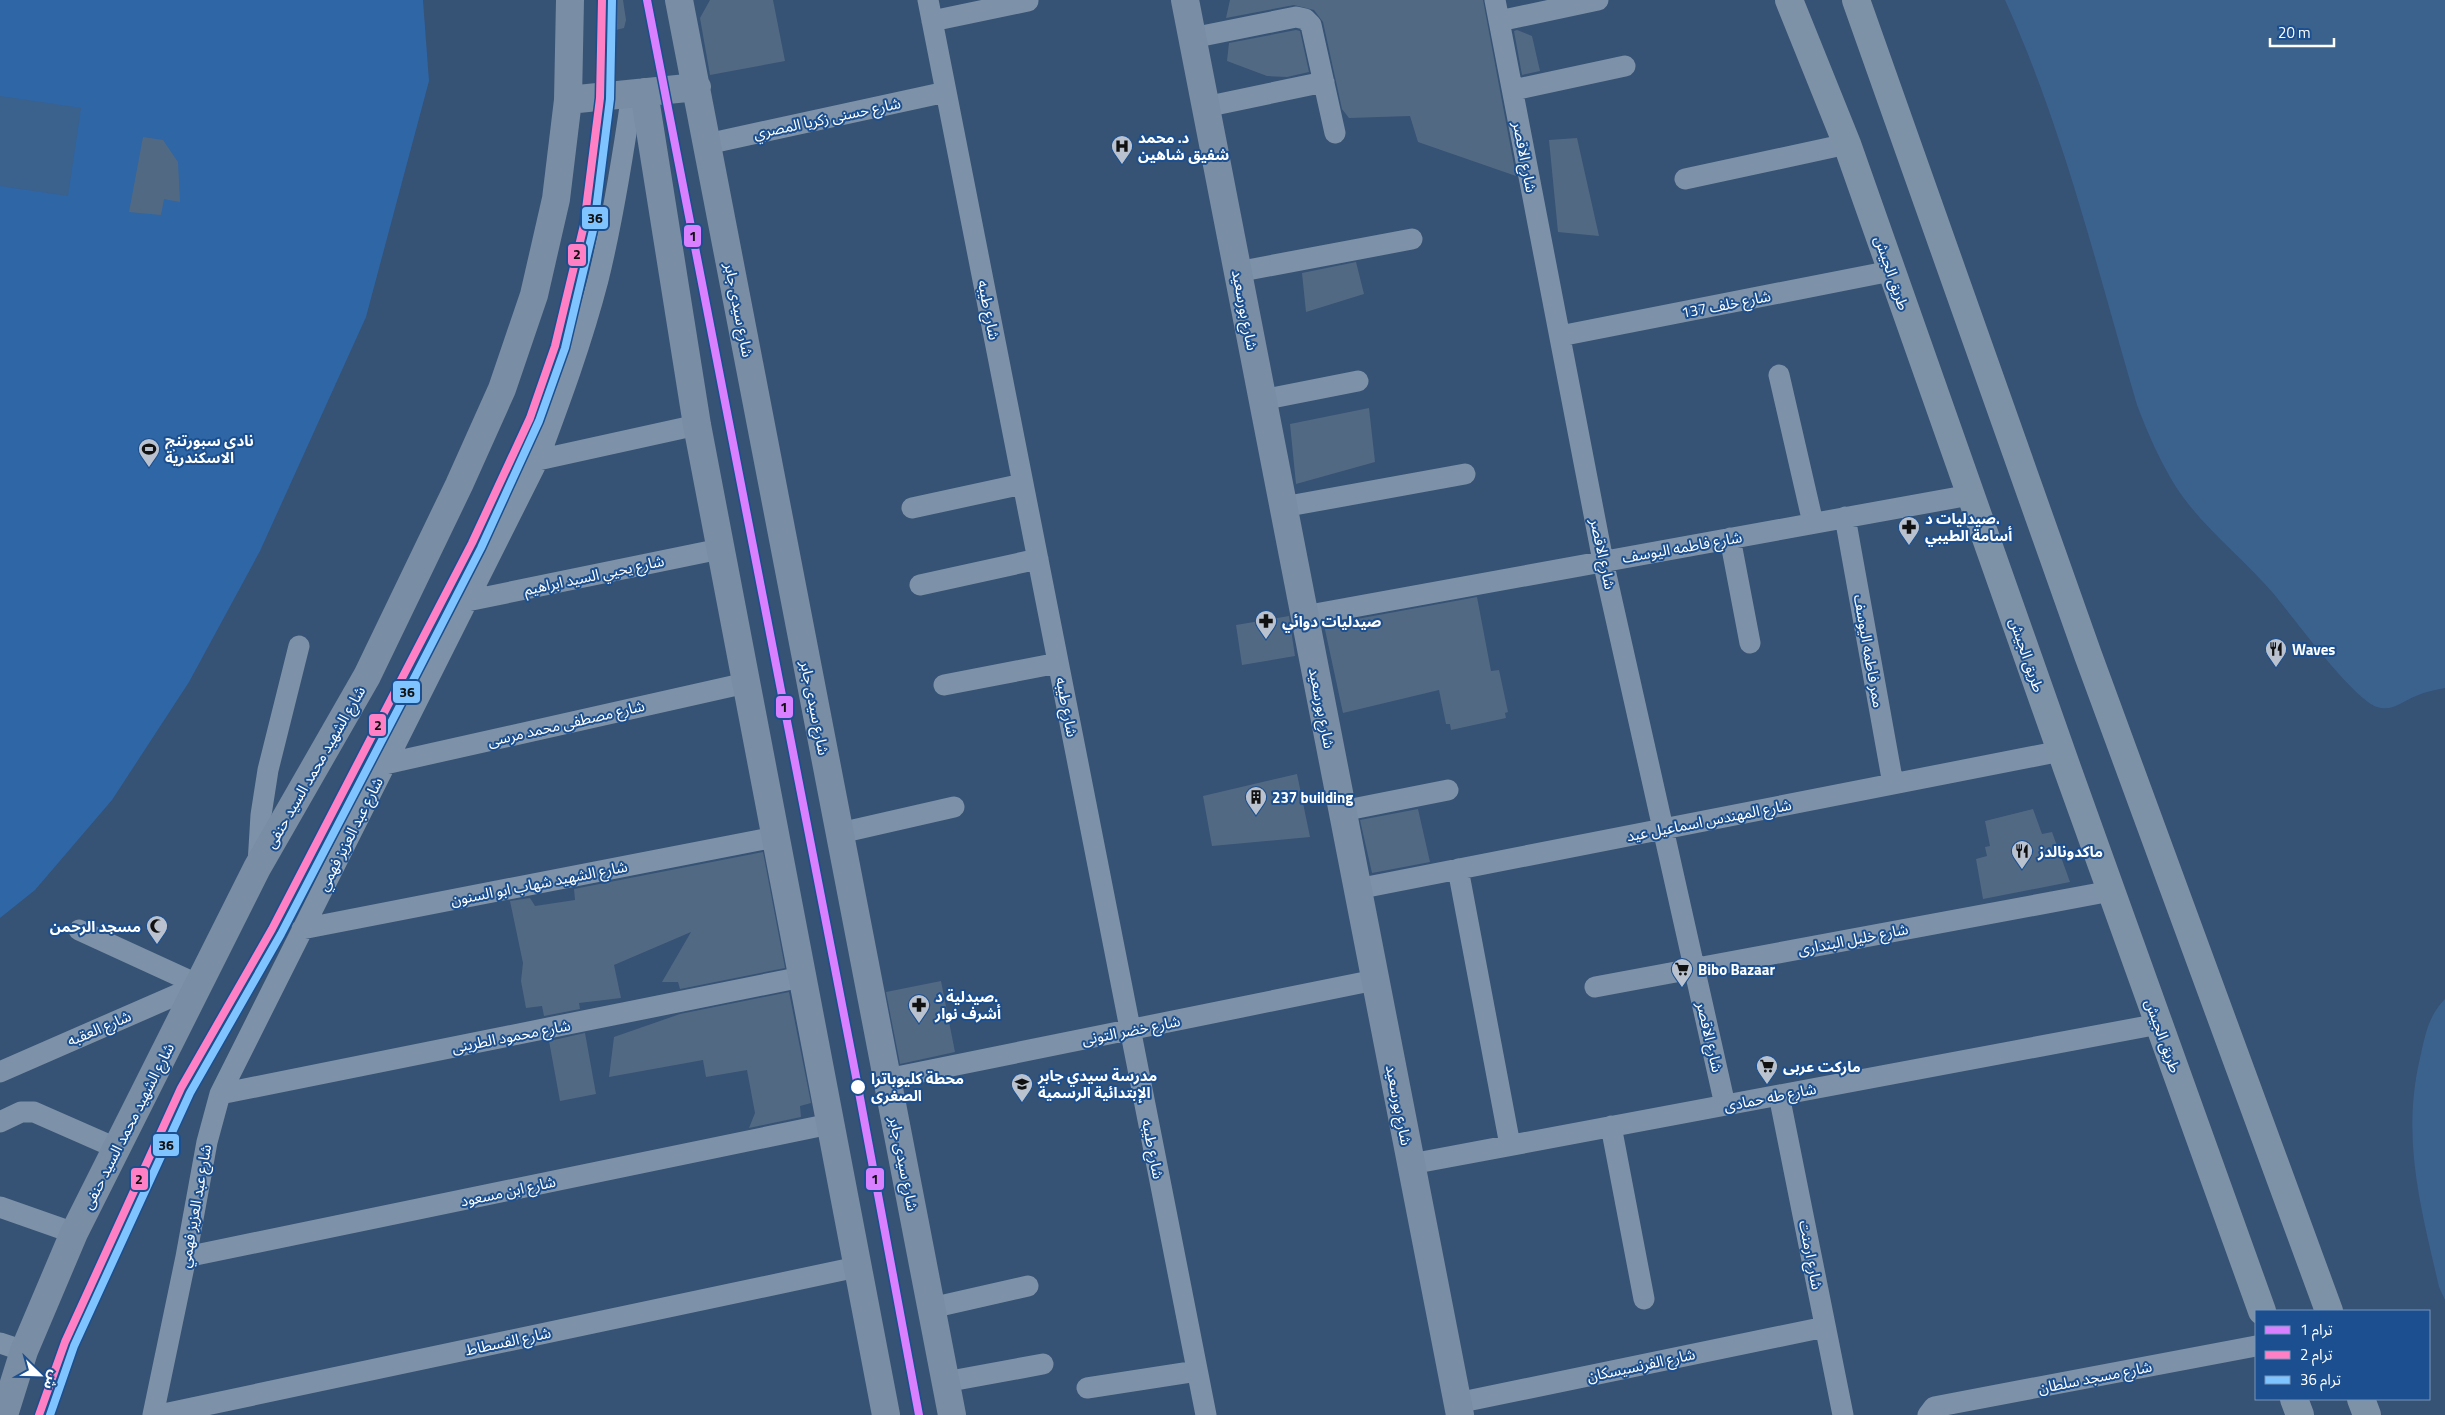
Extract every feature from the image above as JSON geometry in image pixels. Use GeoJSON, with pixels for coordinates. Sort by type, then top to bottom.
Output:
{"type":"FeatureCollection","features":[{"type":"Feature","properties":{"kind":"highway","name":"طريق الجيش"},"geometry":{"type":"LineString","coordinates":[[1789,0],[1847,144],[2061,751],[2262,1310]]}},
{"type":"Feature","properties":{"kind":"highway"},"geometry":{"type":"LineString","coordinates":[[1856,0],[2088,655],[2329,1310]]}},
{"type":"Feature","properties":{"kind":"highway"},"geometry":{"type":"LineString","coordinates":[[2294,1400],[2300,1415]]}},
{"type":"Feature","properties":{"kind":"highway"},"geometry":{"type":"LineString","coordinates":[[2361,1400],[2367,1415]]}},
{"type":"Feature","properties":{"kind":"street","name":"شارع الشهيد محمد السيد حنفى"},"geometry":{"type":"LineString","coordinates":[[4,1415],[12,1347],[74,1233],[257,868],[367,676],[459,485],[502,389],[534,295],[552,218],[568,100],[570,0]]}},
{"type":"Feature","properties":{"kind":"street","name":"شارع سيدى جابر"},"geometry":{"type":"LineString","coordinates":[[679,0],[952,1415]]}},
{"type":"Feature","properties":{"kind":"street","name":"شارع طيبه"},"geometry":{"type":"LineString","coordinates":[[928,0],[1206,1415]]}},
{"type":"Feature","properties":{"kind":"street","name":"شارع بورسعيد"},"geometry":{"type":"LineString","coordinates":[[1185,0],[1459,1409]]}},
{"type":"Feature","properties":{"kind":"street","name":"شارع الاقصر"},"geometry":{"type":"LineString","coordinates":[[1495,0],[1603,561],[1725,1105]]}},
{"type":"Feature","properties":{"kind":"street"},"geometry":{"type":"LineString","coordinates":[[1500,21],[1598,0]]}},
{"type":"Feature","properties":{"kind":"street"},"geometry":{"type":"LineString","coordinates":[[932,21],[1028,1]]}},
{"type":"Feature","properties":{"kind":"street"},"geometry":{"type":"LineString","coordinates":[[1192,38],[1301,18],[1311,25],[1335,133]]}},
{"type":"Feature","properties":{"kind":"street"},"geometry":{"type":"LineString","coordinates":[[1513,90],[1626,66]]}},
{"type":"Feature","properties":{"kind":"street"},"geometry":{"type":"LineString","coordinates":[[1205,107],[1324,82]]}},
{"type":"Feature","properties":{"kind":"street"},"geometry":{"type":"LineString","coordinates":[[568,100],[697,87]]}},
{"type":"Feature","properties":{"kind":"street","name":"شارع حسنى زكريا المصري"},"geometry":{"type":"LineString","coordinates":[[707,144],[946,92]]}},
{"type":"Feature","properties":{"kind":"street"},"geometry":{"type":"LineString","coordinates":[[638,93],[720,549],[886,1415]]}},
{"type":"Feature","properties":{"kind":"street","name":"شارع عبد العزيز فهمي"},"geometry":{"type":"LineString","coordinates":[[153,1415],[186,1257],[207,1142],[220,1094],[538,460],[571,371],[598,280],[638,93]]}},
{"type":"Feature","properties":{"kind":"street"},"geometry":{"type":"LineString","coordinates":[[1685,179],[1847,144]]}},
{"type":"Feature","properties":{"kind":"street"},"geometry":{"type":"LineString","coordinates":[[1237,272],[1412,239]]}},
{"type":"Feature","properties":{"kind":"street","name":"شارع خلف 137"},"geometry":{"type":"LineString","coordinates":[[1560,336],[1891,271]]}},
{"type":"Feature","properties":{"kind":"street"},"geometry":{"type":"LineString","coordinates":[[1779,375],[1813,523]]}},
{"type":"Feature","properties":{"kind":"street"},"geometry":{"type":"LineString","coordinates":[[1262,400],[1358,381]]}},
{"type":"Feature","properties":{"kind":"street"},"geometry":{"type":"LineString","coordinates":[[538,460],[697,425]]}},
{"type":"Feature","properties":{"kind":"street"},"geometry":{"type":"LineString","coordinates":[[1283,507],[1465,474]]}},
{"type":"Feature","properties":{"kind":"street"},"geometry":{"type":"LineString","coordinates":[[912,508],[1023,484]]}},
{"type":"Feature","properties":{"kind":"street","name":"شارع فاطمه اليوسف"},"geometry":{"type":"LineString","coordinates":[[1304,616],[1970,495]]}},
{"type":"Feature","properties":{"kind":"street","name":"ممر فاطمه اليوسف"},"geometry":{"type":"LineString","coordinates":[[1846,517],[1893,784]]}},
{"type":"Feature","properties":{"kind":"street"},"geometry":{"type":"LineString","coordinates":[[1730,538],[1750,643]]}},
{"type":"Feature","properties":{"kind":"street","name":"شارع يحيي السيد ابراهيم"},"geometry":{"type":"LineString","coordinates":[[467,601],[720,549]]}},
{"type":"Feature","properties":{"kind":"street"},"geometry":{"type":"LineString","coordinates":[[920,585],[1038,559]]}},
{"type":"Feature","properties":{"kind":"street"},"geometry":{"type":"LineString","coordinates":[[257,868],[268,770],[299,646]]}},
{"type":"Feature","properties":{"kind":"street"},"geometry":{"type":"LineString","coordinates":[[944,684],[1058,663]]}},
{"type":"Feature","properties":{"kind":"street","name":"شارع مصطفى محمد مرسى"},"geometry":{"type":"LineString","coordinates":[[385,764],[746,683]]}},
{"type":"Feature","properties":{"kind":"street","name":"شارع المهندس اسماعيل عيد"},"geometry":{"type":"LineString","coordinates":[[1357,889],[2061,751]]}},
{"type":"Feature","properties":{"kind":"street"},"geometry":{"type":"LineString","coordinates":[[1342,811],[1448,790]]}},
{"type":"Feature","properties":{"kind":"street"},"geometry":{"type":"LineString","coordinates":[[840,833],[954,807]]}},
{"type":"Feature","properties":{"kind":"street","name":"شارع الشهيد شهاب ابو السنون"},"geometry":{"type":"LineString","coordinates":[[302,929],[775,837]]}},
{"type":"Feature","properties":{"kind":"street"},"geometry":{"type":"LineString","coordinates":[[1458,869],[1510,1145]]}},
{"type":"Feature","properties":{"kind":"street","name":"شارع خليل البندارى"},"geometry":{"type":"LineString","coordinates":[[1595,987],[2111,891]]}},
{"type":"Feature","properties":{"kind":"street"},"geometry":{"type":"LineString","coordinates":[[79,930],[199,985]]}},
{"type":"Feature","properties":{"kind":"street","name":"شارع محمود الطرينى"},"geometry":{"type":"LineString","coordinates":[[220,1094],[802,977]]}},
{"type":"Feature","properties":{"kind":"street","name":"شارع خضر التونى"},"geometry":{"type":"LineString","coordinates":[[887,1079],[1375,980]]}},
{"type":"Feature","properties":{"kind":"street","name":"شارع العقبه"},"geometry":{"type":"LineString","coordinates":[[0,1072],[199,985]]}},
{"type":"Feature","properties":{"kind":"street","name":"شارع طه حمادى"},"geometry":{"type":"LineString","coordinates":[[1411,1164],[2159,1024]]}},
{"type":"Feature","properties":{"kind":"street","name":"شارع ارمنت"},"geometry":{"type":"LineString","coordinates":[[1779,1095],[1843,1415]]}},
{"type":"Feature","properties":{"kind":"street"},"geometry":{"type":"LineString","coordinates":[[0,1122],[21,1112],[34,1112],[116,1148]]}},
{"type":"Feature","properties":{"kind":"street","name":"شارع ابن مسعود"},"geometry":{"type":"LineString","coordinates":[[186,1257],[830,1124]]}},
{"type":"Feature","properties":{"kind":"street"},"geometry":{"type":"LineString","coordinates":[[1611,1126],[1644,1299]]}},
{"type":"Feature","properties":{"kind":"street"},"geometry":{"type":"LineString","coordinates":[[0,1207],[74,1233]]}},
{"type":"Feature","properties":{"kind":"street","name":"شارع الفسطاط"},"geometry":{"type":"LineString","coordinates":[[158,1415],[857,1267]]}},
{"type":"Feature","properties":{"kind":"street"},"geometry":{"type":"LineString","coordinates":[[931,1308],[1028,1286]]}},
{"type":"Feature","properties":{"kind":"street","name":"شارع الفرنسيسكان"},"geometry":{"type":"LineString","coordinates":[[1459,1409],[1825,1327]]}},
{"type":"Feature","properties":{"kind":"street","name":"شارع مسجد سلطان"},"geometry":{"type":"LineString","coordinates":[[1931,1411],[2255,1346]]}},
{"type":"Feature","properties":{"kind":"street"},"geometry":{"type":"LineString","coordinates":[[946,1382],[1043,1364]]}},
{"type":"Feature","properties":{"kind":"street"},"geometry":{"type":"LineString","coordinates":[[1086,1388],[1197,1370]]}},
{"type":"Feature","properties":{"kind":"shaded area","name":"نادي سبورتنج الاسكندرية"},"geometry":{"type":"Polygon","coordinates":[[[0,0],[423,0],[429,81],[366,317],[260,551],[189,682],[112,800],[35,890],[0,918],[0,0]]]}},
{"type":"Feature","properties":{"kind":"shaded area"},"geometry":{"type":"Polygon","coordinates":[[[2005,0],[2445,0],[2445,688],[2423,693],[2388,708],[2377,707],[2366,701],[2338,673],[2273,593],[2198,516],[2176,487],[2145,426],[2137,405],[2062,149],[2026,49],[2005,0]]]}},
{"type":"Feature","properties":{"kind":"shaded area"},"geometry":{"type":"Polygon","coordinates":[[[0,96],[81,108],[68,196],[0,186],[0,96]]]}},
{"type":"Feature","properties":{"kind":"shaded area"},"geometry":{"type":"Polygon","coordinates":[[[2445,999],[2445,1300],[2439,1287],[2420,1201],[2413,1145],[2412,1117],[2420,1058],[2426,1034],[2431,1019],[2445,999]]]}},
{"type":"Feature","properties":{"kind":"building"},"geometry":{"type":"Polygon","coordinates":[[[610,0],[623,0],[626,20],[624,28],[616,30],[610,24],[610,0]]]}},
{"type":"Feature","properties":{"kind":"building"},"geometry":{"type":"Polygon","coordinates":[[[710,0],[773,0],[785,61],[710,75],[700,18],[710,0]]]}},
{"type":"Feature","properties":{"kind":"building"},"geometry":{"type":"Polygon","coordinates":[[[1230,0],[1483,0],[1516,176],[1418,142],[1410,116],[1349,118],[1342,109],[1323,22],[1314,10],[1294,5],[1226,18],[1230,0]]]}},
{"type":"Feature","properties":{"kind":"building"},"geometry":{"type":"Polygon","coordinates":[[[1296,30],[1300,31],[1309,72],[1287,77],[1267,76],[1227,61],[1229,43],[1296,30]]]}},
{"type":"Feature","properties":{"kind":"building"},"geometry":{"type":"Polygon","coordinates":[[[1517,30],[1532,36],[1540,71],[1522,75],[1514,31],[1517,30]]]}},
{"type":"Feature","properties":{"kind":"building"},"geometry":{"type":"Polygon","coordinates":[[[143,137],[163,140],[178,162],[180,202],[164,199],[161,215],[129,212],[143,137]]]}},
{"type":"Feature","properties":{"kind":"building"},"geometry":{"type":"Polygon","coordinates":[[[1577,138],[1599,236],[1558,232],[1549,140],[1577,138]]]}},
{"type":"Feature","properties":{"kind":"building"},"geometry":{"type":"Polygon","coordinates":[[[1356,262],[1364,294],[1306,312],[1302,273],[1356,262]]]}},
{"type":"Feature","properties":{"kind":"building"},"geometry":{"type":"Polygon","coordinates":[[[1369,408],[1375,462],[1296,484],[1290,424],[1369,408]]]}},
{"type":"Feature","properties":{"kind":"building"},"geometry":{"type":"Polygon","coordinates":[[[1477,597],[1491,671],[1499,670],[1508,712],[1505,713],[1506,718],[1451,730],[1450,724],[1446,724],[1439,690],[1343,713],[1324,625],[1477,597]]]}},
{"type":"Feature","properties":{"kind":"building","name":"صيدليات دوائي"},"geometry":{"type":"Polygon","coordinates":[[[1289,616],[1295,656],[1242,665],[1236,625],[1289,616]]]}},
{"type":"Feature","properties":{"kind":"building","name":"237 building"},"geometry":{"type":"Polygon","coordinates":[[[1297,774],[1310,837],[1212,846],[1203,796],[1297,774]]]}},
{"type":"Feature","properties":{"kind":"building"},"geometry":{"type":"Polygon","coordinates":[[[1418,809],[1430,862],[1372,873],[1360,820],[1418,809]]]}},
{"type":"Feature","properties":{"kind":"building","name":"ماكدونالدز"},"geometry":{"type":"Polygon","coordinates":[[[2033,809],[2042,834],[2052,832],[2070,882],[1983,899],[1976,859],[1987,856],[1985,847],[1990,846],[1985,821],[2033,809]]]}},
{"type":"Feature","properties":{"kind":"building"},"geometry":{"type":"Polygon","coordinates":[[[763,852],[785,968],[680,989],[678,982],[662,982],[691,932],[614,965],[621,998],[579,1003],[580,1009],[544,1016],[542,1006],[526,1008],[521,981],[523,963],[510,901],[530,898],[535,906],[575,900],[574,889],[763,852]]]}},
{"type":"Feature","properties":{"kind":"building","name":"صيدلية د. أشرف نوار"},"geometry":{"type":"Polygon","coordinates":[[[941,981],[955,1052],[900,1064],[886,992],[941,981]]]}},
{"type":"Feature","properties":{"kind":"building"},"geometry":{"type":"Polygon","coordinates":[[[789,992],[811,1103],[800,1106],[801,1117],[749,1128],[755,1113],[747,1070],[706,1077],[703,1060],[609,1077],[614,1037],[680,1014],[789,992]]]}},
{"type":"Feature","properties":{"kind":"building"},"geometry":{"type":"Polygon","coordinates":[[[585,1033],[596,1094],[560,1101],[549,1041],[585,1033]]]}},
{"type":"Feature","properties":{"kind":"tram line","name":"2"},"geometry":{"type":"LineString","coordinates":[[39,1415],[65,1342],[181,1088],[272,929],[472,543],[530,418],[555,346],[584,225],[600,98],[602,0]]}},
{"type":"Feature","properties":{"kind":"tram line","name":"36"},"geometry":{"type":"LineString","coordinates":[[50,1415],[74,1346],[190,1093],[281,934],[406,694],[481,548],[539,421],[565,348],[594,226],[610,99],[612,0]]}},
{"type":"Feature","properties":{"kind":"tram line","name":"1"},"geometry":{"type":"LineString","coordinates":[[647,0],[858,1087],[919,1415]]}},
{"type":"Feature","properties":{"kind":"place","name":"د. محمد شفيق شاهين"},"geometry":{"type":"Point","coordinates":[1122,165]}},
{"type":"Feature","properties":{"kind":"place","name":"نادي سبورتنج الاسكندرية"},"geometry":{"type":"Point","coordinates":[149,468]}},
{"type":"Feature","properties":{"kind":"place","name":"صيدليات د. أسامة الطيبي"},"geometry":{"type":"Point","coordinates":[1909,546]}},
{"type":"Feature","properties":{"kind":"place","name":"صيدليات دوائي"},"geometry":{"type":"Point","coordinates":[1266,640]}},
{"type":"Feature","properties":{"kind":"place","name":"Waves"},"geometry":{"type":"Point","coordinates":[2276,668]}},
{"type":"Feature","properties":{"kind":"place","name":"237 building"},"geometry":{"type":"Point","coordinates":[1256,816]}},
{"type":"Feature","properties":{"kind":"place","name":"ماكدونالدز"},"geometry":{"type":"Point","coordinates":[2022,870]}},
{"type":"Feature","properties":{"kind":"place","name":"مسجد الرحمن"},"geometry":{"type":"Point","coordinates":[157,945]}},
{"type":"Feature","properties":{"kind":"place","name":"Bibo Bazaar"},"geometry":{"type":"Point","coordinates":[1682,988]}},
{"type":"Feature","properties":{"kind":"place","name":"صيدلية د. أشرف نوار"},"geometry":{"type":"Point","coordinates":[919,1024]}},
{"type":"Feature","properties":{"kind":"place","name":"ماركت عربى"},"geometry":{"type":"Point","coordinates":[1767,1085]}},
{"type":"Feature","properties":{"kind":"place","name":"محطة كليوباترا الصغرى"},"geometry":{"type":"Point","coordinates":[858,1087]}},
{"type":"Feature","properties":{"kind":"place","name":"مدرسة سيدي جابر الإبتدائية الرسمية"},"geometry":{"type":"Point","coordinates":[1022,1103]}}]}
